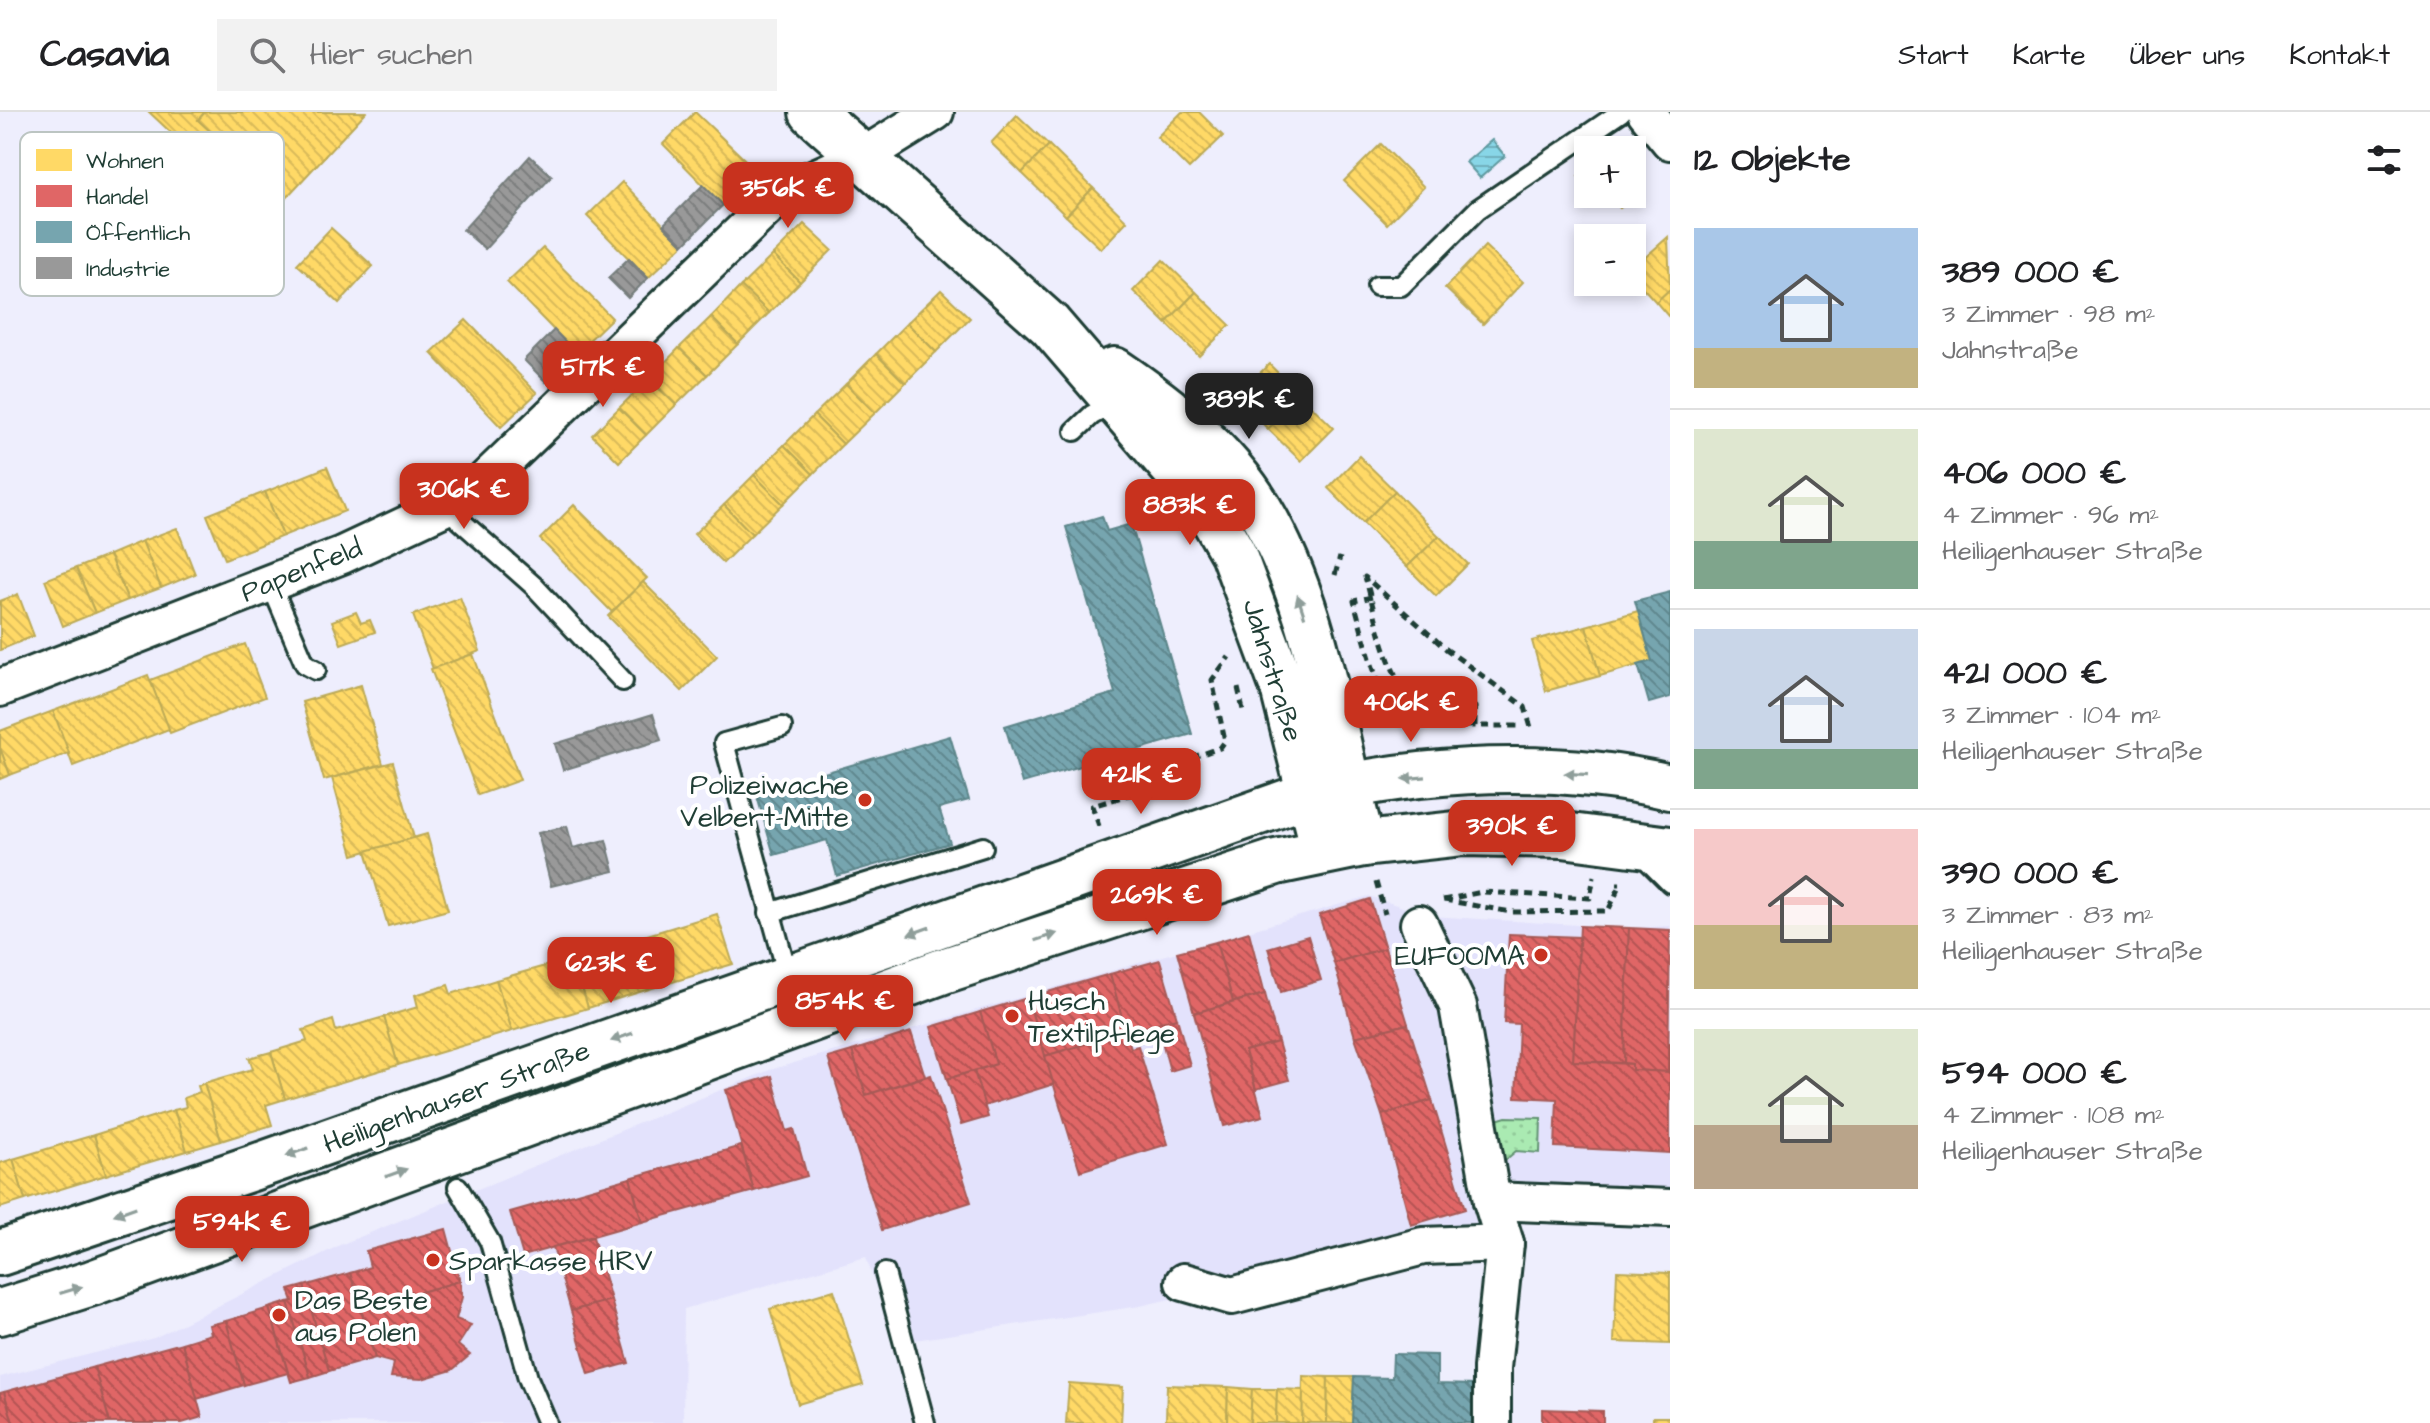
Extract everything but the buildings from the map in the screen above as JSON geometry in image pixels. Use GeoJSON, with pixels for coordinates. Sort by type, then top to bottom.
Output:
{"type":"FeatureCollection","features":[{"type":"Feature","properties":{"kind":"main road","name":"Jahnstraße"},"geometry":{"type":"LineString","coordinates":[[812,112],[1050,325],[1118,400],[1206,506],[1233,553],[1283,688],[1328,790]]}},
{"type":"Feature","properties":{"kind":"main road","name":"Jahnstraße"},"geometry":{"type":"LineString","coordinates":[[1050,325],[1153,396],[1201,439],[1259,508],[1292,578],[1325,680],[1341,742],[1328,790]]}},
{"type":"Feature","properties":{"kind":"main road","name":"Heiligenhauser Straße"},"geometry":{"type":"LineString","coordinates":[[0,1253],[1328,790],[1512,771],[1583,774],[1662,785]]}},
{"type":"Feature","properties":{"kind":"main road"},"geometry":{"type":"LineString","coordinates":[[1328,790],[1343,847]]}},
{"type":"Feature","properties":{"kind":"main road","name":"Heiligenhauser Straße"},"geometry":{"type":"LineString","coordinates":[[0,1312],[92,1283],[943,971],[1264,866],[1343,847],[1464,833],[1563,835],[1651,847]]}},
{"type":"Feature","properties":{"kind":"street","name":"Papenfeld"},"geometry":{"type":"LineString","coordinates":[[0,688],[342,555],[445,507],[484,481],[782,193],[864,156],[935,112]]}},
{"type":"Feature","properties":{"kind":"street"},"geometry":{"type":"LineString","coordinates":[[1646,112],[1670,141]]}},
{"type":"Feature","properties":{"kind":"street"},"geometry":{"type":"LineString","coordinates":[[1421,907],[1458,1006],[1492,1201],[1505,1243],[1492,1368],[1492,1423]]}},
{"type":"Feature","properties":{"kind":"street"},"geometry":{"type":"LineString","coordinates":[[1492,1201],[1670,1208]]}},
{"type":"Feature","properties":{"kind":"street"},"geometry":{"type":"LineString","coordinates":[[1184,1282],[1232,1296],[1423,1246],[1505,1243]]}},
{"type":"Feature","properties":{"kind":"lane"},"geometry":{"type":"LineString","coordinates":[[1377,286],[1401,286],[1478,209],[1621,112]]}},
{"type":"Feature","properties":{"kind":"lane"},"geometry":{"type":"LineString","coordinates":[[1075,431],[1092,415],[1118,400]]}},
{"type":"Feature","properties":{"kind":"lane"},"geometry":{"type":"LineString","coordinates":[[445,507],[534,586],[623,681]]}},
{"type":"Feature","properties":{"kind":"lane"},"geometry":{"type":"LineString","coordinates":[[270,582],[305,664],[316,670]]}},
{"type":"Feature","properties":{"kind":"lane"},"geometry":{"type":"LineString","coordinates":[[782,727],[724,743],[801,1023]]}},
{"type":"Feature","properties":{"kind":"lane"},"geometry":{"type":"LineString","coordinates":[[769,913],[983,847]]}},
{"type":"Feature","properties":{"kind":"lane"},"geometry":{"type":"LineString","coordinates":[[1651,847],[1670,883]]}},
{"type":"Feature","properties":{"kind":"lane"},"geometry":{"type":"LineString","coordinates":[[458,1187],[490,1242],[528,1378],[547,1423]]}},
{"type":"Feature","properties":{"kind":"lane"},"geometry":{"type":"LineString","coordinates":[[885,1273],[925,1423]]}},
{"type":"Feature","properties":{"kind":"path"},"geometry":{"type":"LineString","coordinates":[[1475,726],[1475,707],[1424,704],[1403,691],[1393,672],[1365,577],[1446,649],[1525,707],[1533,736]]}},
{"type":"Feature","properties":{"kind":"path"},"geometry":{"type":"LineString","coordinates":[[1372,597],[1354,601],[1385,700],[1399,713],[1420,723],[1519,726]]}},
{"type":"Feature","properties":{"kind":"path"},"geometry":{"type":"LineString","coordinates":[[1157,786],[1154,770],[1220,748],[1225,741],[1212,680],[1234,651]]}},
{"type":"Feature","properties":{"kind":"path"},"geometry":{"type":"LineString","coordinates":[[1099,826],[1092,806],[1195,775]]}},
{"type":"Feature","properties":{"kind":"path"},"geometry":{"type":"LineString","coordinates":[[1421,907],[1482,892],[1590,898],[1594,875],[1582,874]]}},
{"type":"Feature","properties":{"kind":"path"},"geometry":{"type":"LineString","coordinates":[[1383,903],[1511,912],[1608,911],[1621,884],[1613,883]]}},
{"type":"Feature","properties":{"kind":"shaded area"},"geometry":{"type":"Polygon","coordinates":[[[1369,896],[1430,916],[1629,928],[1670,926],[1670,1219],[1481,1208],[1486,1226],[1140,1306],[895,1343],[866,1257],[684,1309],[683,1423],[0,1423],[0,1377],[154,1338],[340,1245],[770,1070],[1369,896]]]}},
{"type":"Feature","properties":{"kind":"green space"},"geometry":{"type":"Polygon","coordinates":[[[1506,1117],[1541,1118],[1540,1153],[1516,1151],[1502,1163],[1490,1122],[1506,1117]]]}},
{"type":"Feature","properties":{"kind":"water"},"geometry":{"type":"Polygon","coordinates":[[[1492,140],[1505,156],[1480,178],[1466,162],[1492,140]]]}},
{"type":"Feature","properties":{"kind":"place","name":"Polizeiwache Velbert-Mitte"},"geometry":{"type":"Point","coordinates":[865,800]}},
{"type":"Feature","properties":{"kind":"place","name":"EUFOOMA"},"geometry":{"type":"Point","coordinates":[1541,955]}},
{"type":"Feature","properties":{"kind":"place","name":"Husch Textilpflege"},"geometry":{"type":"Point","coordinates":[1012,1016]}},
{"type":"Feature","properties":{"kind":"place","name":"Sparkasse HRV"},"geometry":{"type":"Point","coordinates":[433,1260]}},
{"type":"Feature","properties":{"kind":"place","name":"Das Beste aus Polen"},"geometry":{"type":"Point","coordinates":[279,1315]}}]}
